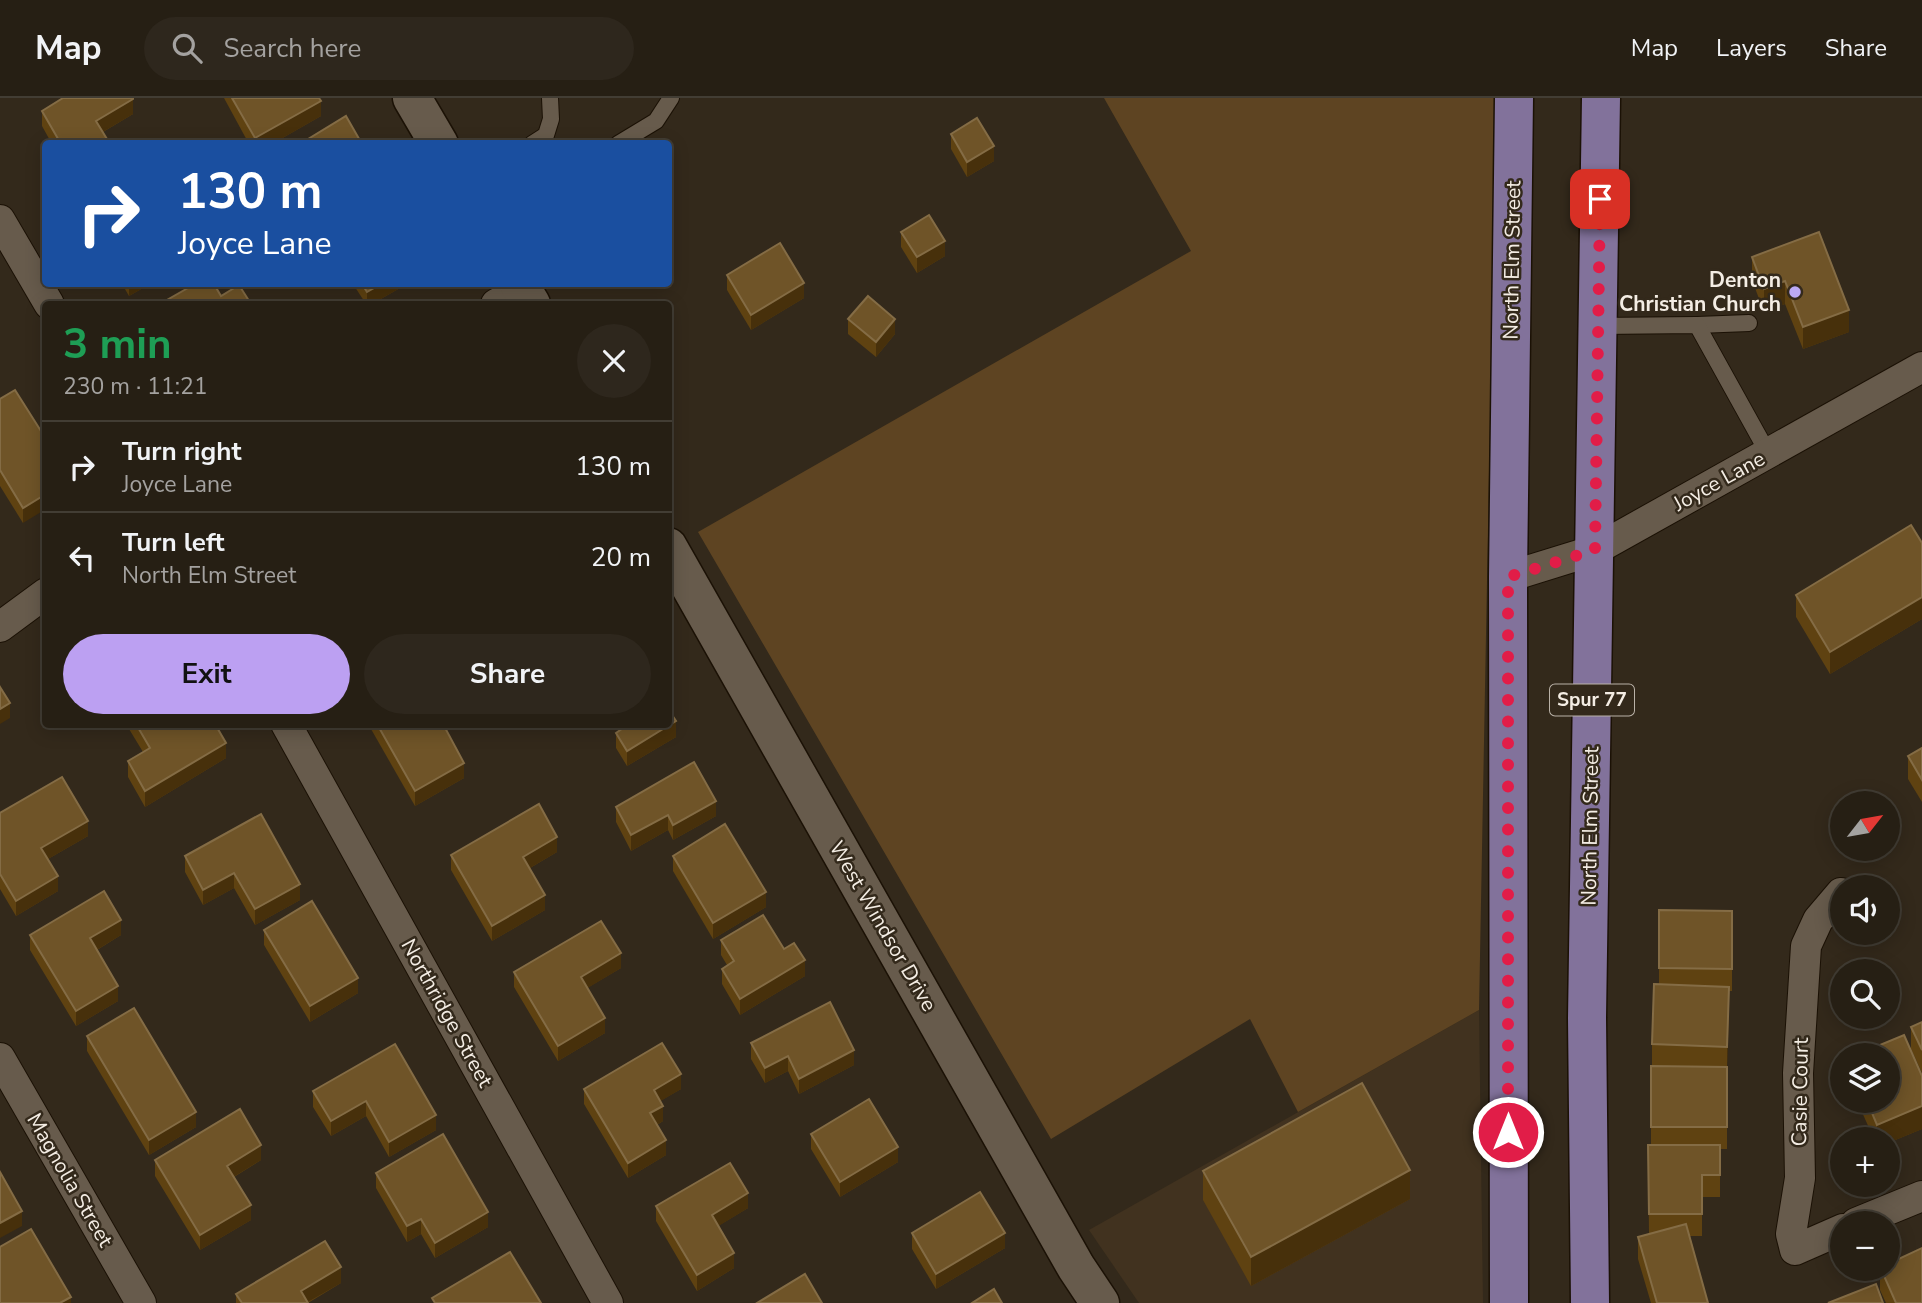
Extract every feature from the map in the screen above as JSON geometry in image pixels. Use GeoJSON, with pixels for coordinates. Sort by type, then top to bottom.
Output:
{"type":"FeatureCollection","features":[{"type":"Feature","properties":{"kind":"main road","name":"North Elm Street"},"geometry":{"type":"LineString","coordinates":[[1508,1303],[1508,577],[1514,98]]}},
{"type":"Feature","properties":{"kind":"main road","name":"North Elm Street"},"geometry":{"type":"LineString","coordinates":[[1590,1303],[1587,1018],[1601,98]]}},
{"type":"Feature","properties":{"kind":"street"},"geometry":{"type":"LineString","coordinates":[[412,98],[437,140]]}},
{"type":"Feature","properties":{"kind":"street"},"geometry":{"type":"LineString","coordinates":[[0,220],[47,301]]}},
{"type":"Feature","properties":{"kind":"street","name":"Joyce Lane"},"geometry":{"type":"LineString","coordinates":[[1508,577],[1595,550],[1922,367]]}},
{"type":"Feature","properties":{"kind":"street","name":"West Windsor Drive"},"geometry":{"type":"LineString","coordinates":[[672,554],[1069,1255],[1100,1303]]}},
{"type":"Feature","properties":{"kind":"street"},"geometry":{"type":"LineString","coordinates":[[0,627],[42,596]]}},
{"type":"Feature","properties":{"kind":"street","name":"Northridge Street"},"geometry":{"type":"LineString","coordinates":[[288,728],[608,1303]]}},
{"type":"Feature","properties":{"kind":"street","name":"Casie Court"},"geometry":{"type":"LineString","coordinates":[[1830,905],[1818,920],[1806,946],[1798,1073],[1800,1178],[1791,1234],[1796,1250],[1830,1235]]}},
{"type":"Feature","properties":{"kind":"street","name":"Magnolia Street"},"geometry":{"type":"LineString","coordinates":[[0,1058],[141,1303]]}},
{"type":"Feature","properties":{"kind":"street"},"geometry":{"type":"LineString","coordinates":[[1885,1211],[1922,1196]]}},
{"type":"Feature","properties":{"kind":"lane"},"geometry":{"type":"LineString","coordinates":[[538,140],[546,135],[551,119],[550,98]]}},
{"type":"Feature","properties":{"kind":"lane"},"geometry":{"type":"LineString","coordinates":[[625,140],[656,121],[671,98]]}},
{"type":"Feature","properties":{"kind":"lane"},"geometry":{"type":"LineString","coordinates":[[1598,326],[1749,323]]}},
{"type":"Feature","properties":{"kind":"lane"},"geometry":{"type":"LineString","coordinates":[[1697,325],[1768,453]]}},
{"type":"Feature","properties":{"kind":"shaded area"},"geometry":{"type":"Polygon","coordinates":[[[1104,98],[1496,98],[1479,1010],[1298,1112],[1250,1019],[1051,1139],[698,532],[1191,251],[1104,98]]]}},
{"type":"Feature","properties":{"kind":"shaded area"},"geometry":{"type":"Polygon","coordinates":[[[1479,1010],[1483,1303],[1139,1303],[1089,1230],[1479,1010]]]}},
{"type":"Feature","properties":{"kind":"building"},"geometry":{"type":"Polygon","coordinates":[[[63,98],[133,98],[96,121],[108,140],[59,140],[42,111],[63,98]]]}},
{"type":"Feature","properties":{"kind":"building"},"geometry":{"type":"Polygon","coordinates":[[[232,98],[319,98],[321,101],[255,138],[232,98]]]}},
{"type":"Feature","properties":{"kind":"building"},"geometry":{"type":"Polygon","coordinates":[[[346,116],[360,140],[307,140],[346,116]]]}},
{"type":"Feature","properties":{"kind":"building"},"geometry":{"type":"Polygon","coordinates":[[[977,118],[994,146],[967,162],[951,134],[977,118]]]}},
{"type":"Feature","properties":{"kind":"building"},"geometry":{"type":"Polygon","coordinates":[[[929,215],[945,241],[917,257],[901,232],[929,215]]]}},
{"type":"Feature","properties":{"kind":"building"},"geometry":{"type":"Polygon","coordinates":[[[1819,232],[1849,310],[1803,327],[1785,281],[1764,289],[1752,257],[1819,232]]]}},
{"type":"Feature","properties":{"kind":"building"},"geometry":{"type":"Polygon","coordinates":[[[780,243],[804,283],[751,315],[727,275],[780,243]]]}},
{"type":"Feature","properties":{"kind":"building"},"geometry":{"type":"Polygon","coordinates":[[[190,287],[216,287],[221,296],[240,287],[249,301],[165,301],[190,287]]]}},
{"type":"Feature","properties":{"kind":"building"},"geometry":{"type":"Polygon","coordinates":[[[868,296],[895,319],[876,342],[848,319],[868,296]]]}},
{"type":"Feature","properties":{"kind":"building"},"geometry":{"type":"Polygon","coordinates":[[[15,390],[42,433],[42,496],[23,508],[0,470],[0,399],[15,390]]]}},
{"type":"Feature","properties":{"kind":"building"},"geometry":{"type":"Polygon","coordinates":[[[1911,525],[1922,543],[1922,597],[1830,652],[1796,595],[1911,525]]]}},
{"type":"Feature","properties":{"kind":"building"},"geometry":{"type":"Polygon","coordinates":[[[0,687],[10,703],[0,709],[0,687]]]}},
{"type":"Feature","properties":{"kind":"building"},"geometry":{"type":"Polygon","coordinates":[[[138,728],[217,728],[226,743],[145,791],[128,761],[150,748],[138,728]]]}},
{"type":"Feature","properties":{"kind":"building"},"geometry":{"type":"Polygon","coordinates":[[[379,728],[445,728],[464,763],[415,791],[379,728]]]}},
{"type":"Feature","properties":{"kind":"building"},"geometry":{"type":"Polygon","coordinates":[[[623,728],[665,728],[627,751],[616,733],[623,728]]]}},
{"type":"Feature","properties":{"kind":"building"},"geometry":{"type":"Polygon","coordinates":[[[1922,748],[1922,780],[1908,756],[1922,748]]]}},
{"type":"Feature","properties":{"kind":"building"},"geometry":{"type":"Polygon","coordinates":[[[694,762],[716,801],[673,825],[668,815],[631,835],[616,807],[694,762]]]}},
{"type":"Feature","properties":{"kind":"building"},"geometry":{"type":"Polygon","coordinates":[[[62,777],[88,821],[41,848],[58,876],[16,901],[0,874],[0,813],[62,777]]]}},
{"type":"Feature","properties":{"kind":"building"},"geometry":{"type":"Polygon","coordinates":[[[539,804],[557,837],[523,857],[545,895],[492,926],[451,855],[539,804]]]}},
{"type":"Feature","properties":{"kind":"building"},"geometry":{"type":"Polygon","coordinates":[[[261,814],[300,884],[255,909],[234,873],[203,890],[185,856],[261,814]]]}},
{"type":"Feature","properties":{"kind":"building"},"geometry":{"type":"Polygon","coordinates":[[[725,824],[766,892],[713,923],[673,856],[725,824]]]}},
{"type":"Feature","properties":{"kind":"building"},"geometry":{"type":"Polygon","coordinates":[[[104,891],[121,920],[90,938],[118,986],[76,1011],[30,935],[104,891]]]}},
{"type":"Feature","properties":{"kind":"building"},"geometry":{"type":"Polygon","coordinates":[[[312,901],[358,978],[310,1006],[264,930],[312,901]]]}},
{"type":"Feature","properties":{"kind":"building"},"geometry":{"type":"Polygon","coordinates":[[[1659,910],[1732,911],[1732,969],[1659,968],[1659,910]]]}},
{"type":"Feature","properties":{"kind":"building"},"geometry":{"type":"Polygon","coordinates":[[[763,915],[784,949],[794,943],[805,960],[740,999],[722,969],[734,961],[721,940],[763,915]]]}},
{"type":"Feature","properties":{"kind":"building"},"geometry":{"type":"Polygon","coordinates":[[[601,921],[621,953],[581,977],[605,1018],[558,1046],[514,972],[601,921]]]}},
{"type":"Feature","properties":{"kind":"building"},"geometry":{"type":"Polygon","coordinates":[[[1654,984],[1729,987],[1727,1047],[1652,1044],[1654,984]]]}},
{"type":"Feature","properties":{"kind":"building"},"geometry":{"type":"Polygon","coordinates":[[[830,1002],[854,1050],[799,1079],[788,1056],[765,1068],[751,1043],[830,1002]]]}},
{"type":"Feature","properties":{"kind":"building"},"geometry":{"type":"Polygon","coordinates":[[[134,1008],[196,1112],[149,1140],[87,1036],[134,1008]]]}},
{"type":"Feature","properties":{"kind":"building"},"geometry":{"type":"Polygon","coordinates":[[[1922,1022],[1922,1050],[1911,1027],[1922,1022]]]}},
{"type":"Feature","properties":{"kind":"building"},"geometry":{"type":"Polygon","coordinates":[[[1904,1035],[1922,1076],[1922,1106],[1877,1125],[1872,1113],[1900,1113],[1900,1043],[1885,1043],[1904,1035]]]}},
{"type":"Feature","properties":{"kind":"building"},"geometry":{"type":"Polygon","coordinates":[[[662,1043],[681,1074],[654,1090],[663,1106],[650,1113],[666,1140],[628,1163],[584,1089],[662,1043]]]}},
{"type":"Feature","properties":{"kind":"building"},"geometry":{"type":"Polygon","coordinates":[[[395,1044],[436,1115],[389,1142],[366,1101],[331,1121],[313,1091],[395,1044]]]}},
{"type":"Feature","properties":{"kind":"building"},"geometry":{"type":"Polygon","coordinates":[[[1651,1066],[1727,1067],[1727,1127],[1651,1127],[1651,1066]]]}},
{"type":"Feature","properties":{"kind":"building"},"geometry":{"type":"Polygon","coordinates":[[[1362,1083],[1410,1170],[1251,1257],[1203,1171],[1362,1083]]]}},
{"type":"Feature","properties":{"kind":"building"},"geometry":{"type":"Polygon","coordinates":[[[869,1099],[898,1147],[840,1182],[811,1134],[869,1099]]]}},
{"type":"Feature","properties":{"kind":"building"},"geometry":{"type":"Polygon","coordinates":[[[240,1109],[261,1145],[227,1166],[251,1205],[200,1235],[155,1160],[240,1109]]]}},
{"type":"Feature","properties":{"kind":"building"},"geometry":{"type":"Polygon","coordinates":[[[443,1134],[488,1212],[435,1243],[421,1219],[407,1226],[376,1173],[443,1134]]]}},
{"type":"Feature","properties":{"kind":"building"},"geometry":{"type":"Polygon","coordinates":[[[1648,1145],[1720,1145],[1720,1175],[1702,1175],[1702,1214],[1649,1214],[1648,1145]]]}},
{"type":"Feature","properties":{"kind":"building"},"geometry":{"type":"Polygon","coordinates":[[[730,1163],[748,1193],[712,1215],[734,1253],[697,1275],[656,1206],[730,1163]]]}},
{"type":"Feature","properties":{"kind":"building"},"geometry":{"type":"Polygon","coordinates":[[[0,1172],[22,1211],[0,1223],[0,1172]]]}},
{"type":"Feature","properties":{"kind":"building"},"geometry":{"type":"Polygon","coordinates":[[[980,1192],[1005,1233],[936,1274],[912,1233],[980,1192]]]}},
{"type":"Feature","properties":{"kind":"building"},"geometry":{"type":"Polygon","coordinates":[[[1686,1224],[1708,1303],[1657,1303],[1638,1237],[1686,1224]]]}},
{"type":"Feature","properties":{"kind":"building"},"geometry":{"type":"Polygon","coordinates":[[[31,1229],[71,1297],[60,1303],[0,1303],[0,1247],[31,1229]]]}},
{"type":"Feature","properties":{"kind":"building"},"geometry":{"type":"Polygon","coordinates":[[[325,1241],[341,1267],[301,1291],[308,1303],[242,1303],[236,1294],[325,1241]]]}},
{"type":"Feature","properties":{"kind":"building"},"geometry":{"type":"Polygon","coordinates":[[[1922,1248],[1922,1303],[1896,1303],[1886,1281],[1900,1281],[1900,1258],[1922,1248]]]}},
{"type":"Feature","properties":{"kind":"building"},"geometry":{"type":"Polygon","coordinates":[[[510,1252],[541,1303],[435,1303],[432,1298],[510,1252]]]}},
{"type":"Feature","properties":{"kind":"building"},"geometry":{"type":"Polygon","coordinates":[[[805,1274],[822,1303],[757,1303],[805,1274]]]}},
{"type":"Feature","properties":{"kind":"building"},"geometry":{"type":"Polygon","coordinates":[[[1876,1284],[1883,1303],[1828,1303],[1876,1284]]]}},
{"type":"Feature","properties":{"kind":"building"},"geometry":{"type":"Polygon","coordinates":[[[994,1289],[1002,1303],[972,1303],[994,1289]]]}},
{"type":"Feature","properties":{"kind":"place","name":"Denton Christian Church"},"geometry":{"type":"Point","coordinates":[1795,292]}},
{"type":"Feature","properties":{"kind":"route"},"geometry":{"type":"LineString","coordinates":[[1508,1132],[1508,577],[1595,550],[1600,199]]}}]}
